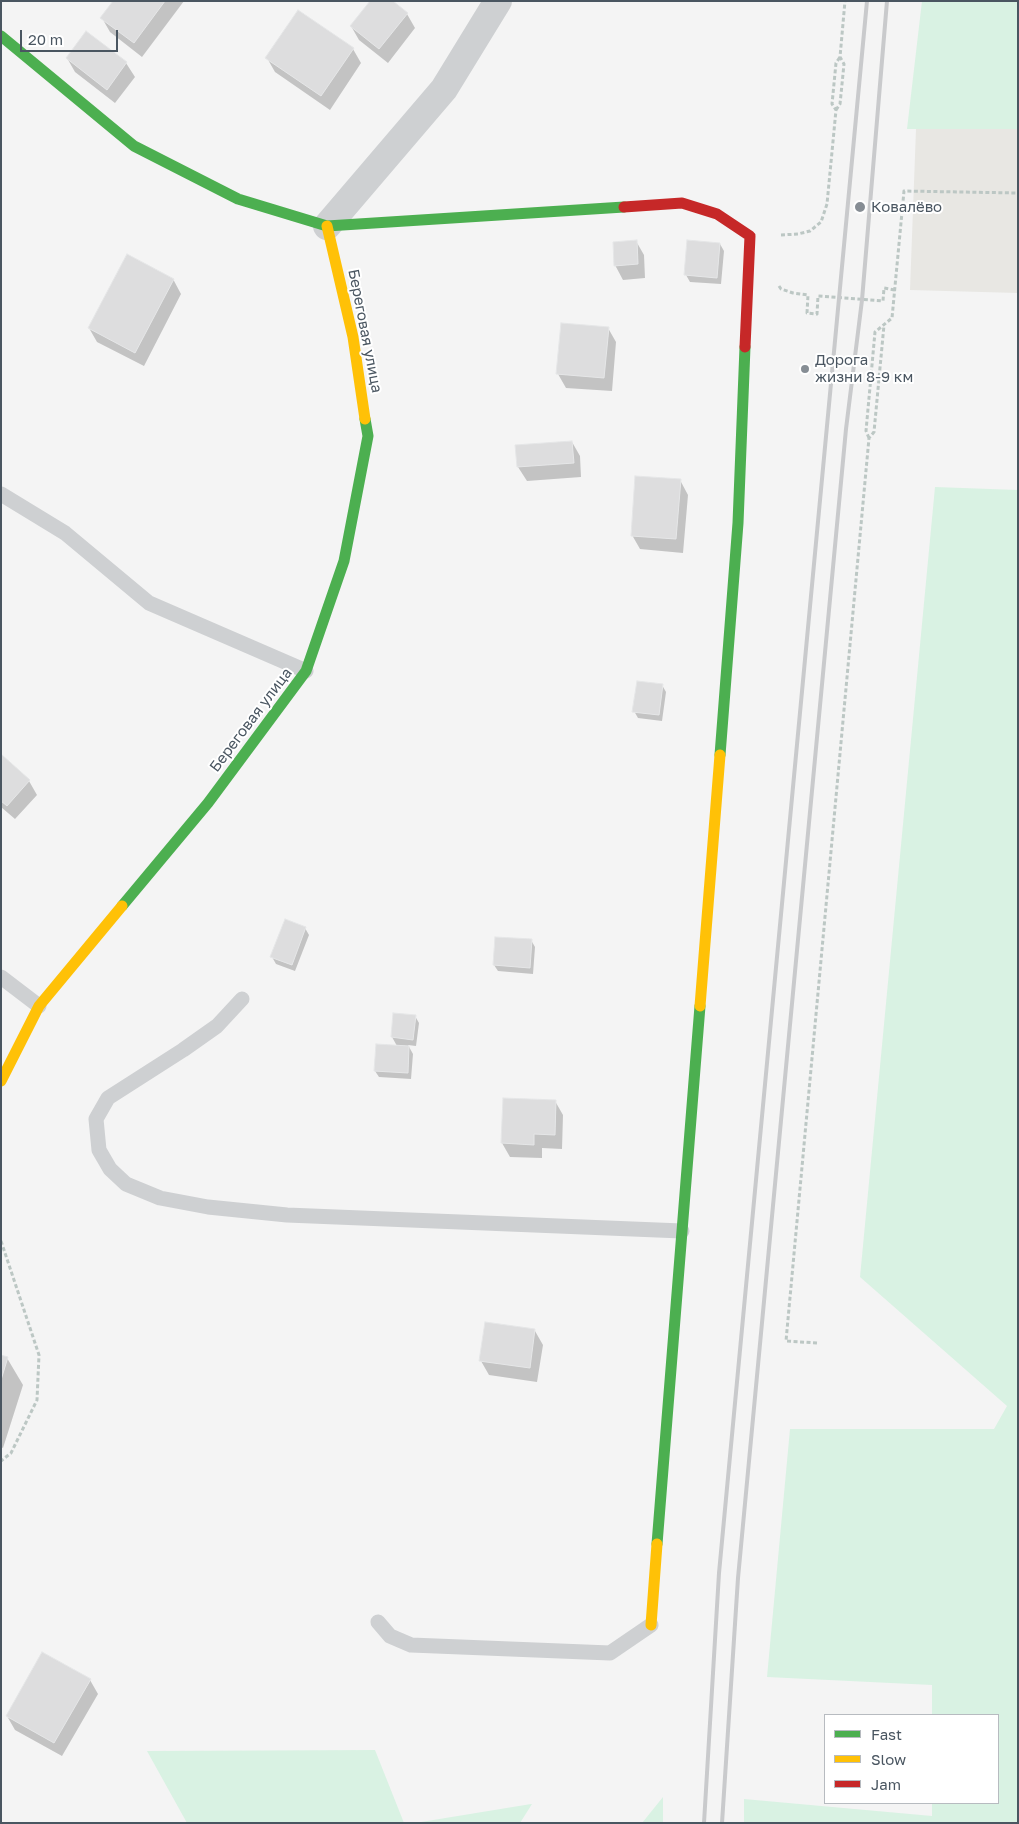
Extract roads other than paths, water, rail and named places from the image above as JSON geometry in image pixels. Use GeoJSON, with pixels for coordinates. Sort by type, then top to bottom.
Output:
{"type":"FeatureCollection","features":[{"type":"Feature","properties":{"kind":"street"},"geometry":{"type":"LineString","coordinates":[[327,226],[444,90],[498,1]]}},
{"type":"Feature","properties":{"kind":"street"},"geometry":{"type":"LineString","coordinates":[[1,36],[134,146],[238,199],[327,226],[682,203],[716,214],[750,236],[738,523],[651,1625]]}},
{"type":"Feature","properties":{"kind":"street","name":"Береговая улица"},"geometry":{"type":"LineString","coordinates":[[1,1082],[39,1006],[208,803],[306,671],[344,561],[368,436],[354,337],[327,226]]}},
{"type":"Feature","properties":{"kind":"lane"},"geometry":{"type":"LineString","coordinates":[[1,494],[65,533],[149,603],[306,671]]}},
{"type":"Feature","properties":{"kind":"lane"},"geometry":{"type":"LineString","coordinates":[[1,977],[39,1006]]}},
{"type":"Feature","properties":{"kind":"lane"},"geometry":{"type":"LineString","coordinates":[[242,999],[217,1026],[108,1098],[96,1119],[99,1150],[110,1169],[126,1184],[160,1198],[208,1207],[287,1215],[682,1231]]}},
{"type":"Feature","properties":{"kind":"lane"},"geometry":{"type":"LineString","coordinates":[[378,1622],[390,1636],[410,1645],[610,1653],[651,1625]]}},
{"type":"Feature","properties":{"kind":"railway"},"geometry":{"type":"LineString","coordinates":[[704,1823],[719,1573],[867,1]]}},
{"type":"Feature","properties":{"kind":"railway"},"geometry":{"type":"LineString","coordinates":[[722,1823],[738,1578],[846,429],[862,300],[887,1]]}},
{"type":"Feature","properties":{"kind":"place","name":"Ковалёво"},"geometry":{"type":"Point","coordinates":[860,207]}},
{"type":"Feature","properties":{"kind":"place","name":"Дорога жизни 8-9 км"},"geometry":{"type":"Point","coordinates":[805,369]}}]}
